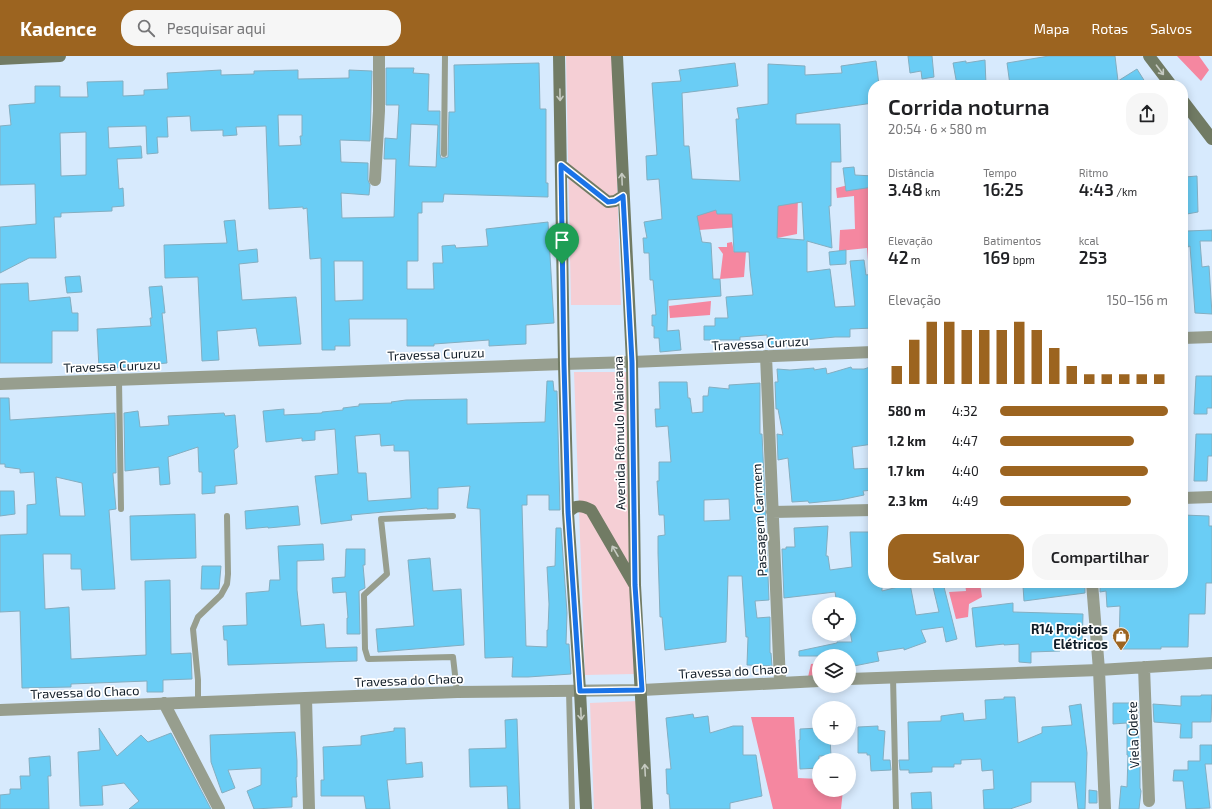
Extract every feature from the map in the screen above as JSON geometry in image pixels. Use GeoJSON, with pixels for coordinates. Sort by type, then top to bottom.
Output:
{"type":"FeatureCollection","features":[{"type":"Feature","properties":{"kind":"street"},"geometry":{"type":"LineString","coordinates":[[2,58],[60,56]]}},
{"type":"Feature","properties":{"kind":"street"},"geometry":{"type":"LineString","coordinates":[[375,180],[379,111],[379,56]]}},
{"type":"Feature","properties":{"kind":"street"},"geometry":{"type":"LineString","coordinates":[[559,56],[568,512],[575,691],[586,809]]}},
{"type":"Feature","properties":{"kind":"street","name":"Avenida Rômulo Maiorana"},"geometry":{"type":"LineString","coordinates":[[617,56],[632,362],[635,585],[642,690],[647,809]]}},
{"type":"Feature","properties":{"kind":"street"},"geometry":{"type":"LineString","coordinates":[[1149,56],[1167,80]]}},
{"type":"Feature","properties":{"kind":"street"},"geometry":{"type":"LineString","coordinates":[[1188,107],[1210,132]]}},
{"type":"Feature","properties":{"kind":"street"},"geometry":{"type":"LineString","coordinates":[[561,165],[608,202],[615,201],[623,196]]}},
{"type":"Feature","properties":{"kind":"street"},"geometry":{"type":"LineString","coordinates":[[1188,338],[1212,337]]}},
{"type":"Feature","properties":{"kind":"street","name":"Travessa Curuzu"},"geometry":{"type":"LineString","coordinates":[[0,384],[868,352]]}},
{"type":"Feature","properties":{"kind":"street","name":"Passagem Carmem"},"geometry":{"type":"LineString","coordinates":[[766,356],[780,682]]}},
{"type":"Feature","properties":{"kind":"street"},"geometry":{"type":"LineString","coordinates":[[1188,498],[1212,497]]}},
{"type":"Feature","properties":{"kind":"street"},"geometry":{"type":"LineString","coordinates":[[568,512],[572,507],[582,505],[591,510],[635,585]]}},
{"type":"Feature","properties":{"kind":"street"},"geometry":{"type":"LineString","coordinates":[[772,512],[868,510]]}},
{"type":"Feature","properties":{"kind":"street"},"geometry":{"type":"LineString","coordinates":[[1092,588],[1099,670],[1105,809]]}},
{"type":"Feature","properties":{"kind":"street"},"geometry":{"type":"LineString","coordinates":[[856,679],[1099,670],[1212,663]]}},
{"type":"Feature","properties":{"kind":"street","name":"Viela Odete"},"geometry":{"type":"LineString","coordinates":[[1144,667],[1149,801]]}},
{"type":"Feature","properties":{"kind":"street","name":"Travessa do Chaco"},"geometry":{"type":"LineString","coordinates":[[0,710],[457,692],[642,690],[812,681]]}},
{"type":"Feature","properties":{"kind":"street"},"geometry":{"type":"LineString","coordinates":[[306,698],[309,809]]}},
{"type":"Feature","properties":{"kind":"street"},"geometry":{"type":"LineString","coordinates":[[164,703],[219,809]]}},
{"type":"Feature","properties":{"kind":"lane"},"geometry":{"type":"LineString","coordinates":[[444,154],[446,56]]}},
{"type":"Feature","properties":{"kind":"lane"},"geometry":{"type":"LineString","coordinates":[[118,380],[121,509]]}},
{"type":"Feature","properties":{"kind":"lane"},"geometry":{"type":"LineString","coordinates":[[198,702],[198,680],[193,628],[198,617],[221,595],[227,584],[227,516]]}},
{"type":"Feature","properties":{"kind":"lane"},"geometry":{"type":"LineString","coordinates":[[452,516],[381,519],[387,574],[364,595],[364,649],[368,659],[454,657],[457,692]]}},
{"type":"Feature","properties":{"kind":"lane"},"geometry":{"type":"LineString","coordinates":[[893,677],[896,809]]}},
{"type":"Feature","properties":{"kind":"lane"},"geometry":{"type":"LineString","coordinates":[[572,809],[575,691]]}},
{"type":"Feature","properties":{"kind":"shaded area"},"geometry":{"type":"Polygon","coordinates":[[[566,56],[613,56],[621,305],[571,305],[566,56]]]}},
{"type":"Feature","properties":{"kind":"shaded area"},"geometry":{"type":"Polygon","coordinates":[[[1177,56],[1199,56],[1209,70],[1201,81],[1177,56]]]}},
{"type":"Feature","properties":{"kind":"shaded area"},"geometry":{"type":"Polygon","coordinates":[[[861,182],[868,185],[868,261],[867,248],[839,251],[840,230],[855,229],[854,196],[837,198],[836,188],[861,182]]]}},
{"type":"Feature","properties":{"kind":"shaded area"},"geometry":{"type":"Polygon","coordinates":[[[773,194],[798,195],[797,234],[777,238],[773,194]]]}},
{"type":"Feature","properties":{"kind":"shaded area"},"geometry":{"type":"Polygon","coordinates":[[[703,205],[715,205],[717,214],[738,214],[740,227],[699,230],[692,219],[703,205]]]}},
{"type":"Feature","properties":{"kind":"shaded area"},"geometry":{"type":"Polygon","coordinates":[[[732,242],[734,252],[746,252],[744,277],[720,279],[723,254],[718,247],[727,247],[727,243],[732,242]]]}},
{"type":"Feature","properties":{"kind":"shaded area"},"geometry":{"type":"Polygon","coordinates":[[[711,301],[710,315],[670,318],[669,306],[711,301]]]}},
{"type":"Feature","properties":{"kind":"shaded area"},"geometry":{"type":"Polygon","coordinates":[[[574,372],[628,372],[634,674],[585,675],[574,372]]]}},
{"type":"Feature","properties":{"kind":"shaded area"},"geometry":{"type":"Polygon","coordinates":[[[966,588],[981,588],[982,597],[969,604],[968,617],[956,619],[949,592],[966,591],[966,588]]]}},
{"type":"Feature","properties":{"kind":"shaded area"},"geometry":{"type":"Polygon","coordinates":[[[811,664],[812,677],[808,677],[811,664]]]}},
{"type":"Feature","properties":{"kind":"shaded area"},"geometry":{"type":"Polygon","coordinates":[[[638,701],[641,809],[594,809],[590,703],[638,701]]]}},
{"type":"Feature","properties":{"kind":"shaded area"},"geometry":{"type":"Polygon","coordinates":[[[751,717],[794,717],[798,778],[812,779],[812,797],[842,797],[841,809],[773,809],[751,717]]]}},
{"type":"Feature","properties":{"kind":"building"},"geometry":{"type":"Polygon","coordinates":[[[908,56],[932,56],[934,77],[922,79],[921,71],[910,73],[908,56]]]}},
{"type":"Feature","properties":{"kind":"building"},"geometry":{"type":"Polygon","coordinates":[[[1049,56],[1115,56],[1118,80],[1009,80],[1007,63],[1049,56]]]}},
{"type":"Feature","properties":{"kind":"building"},"geometry":{"type":"Polygon","coordinates":[[[985,60],[986,80],[956,80],[953,63],[966,61],[966,63],[985,60]]]}},
{"type":"Feature","properties":{"kind":"building"},"geometry":{"type":"Polygon","coordinates":[[[876,61],[878,80],[868,80],[868,104],[796,114],[796,124],[840,124],[841,162],[831,162],[831,206],[829,206],[832,248],[807,241],[807,272],[830,269],[835,307],[855,306],[850,261],[864,260],[866,275],[868,275],[868,328],[850,329],[850,337],[805,340],[805,342],[768,346],[767,335],[740,337],[740,340],[704,340],[704,326],[715,326],[715,318],[728,318],[726,297],[753,295],[749,252],[734,252],[732,214],[717,214],[716,210],[697,216],[702,242],[711,243],[713,279],[720,279],[721,296],[668,300],[667,331],[679,330],[681,350],[660,352],[659,338],[654,338],[654,326],[652,326],[652,315],[656,315],[653,280],[650,280],[649,253],[644,253],[643,238],[647,238],[644,222],[662,219],[659,179],[647,180],[646,156],[657,155],[652,83],[681,81],[679,70],[735,63],[738,86],[682,93],[684,146],[689,146],[692,179],[740,181],[736,119],[739,119],[737,108],[768,104],[768,64],[805,66],[805,75],[842,73],[841,66],[876,61]],[[802,202],[778,206],[777,238],[804,240],[802,202]]]}},
{"type":"Feature","properties":{"kind":"building"},"geometry":{"type":"Polygon","coordinates":[[[539,63],[540,109],[546,109],[546,183],[548,183],[548,197],[444,194],[443,202],[422,202],[422,213],[418,213],[418,261],[407,261],[407,289],[434,289],[433,263],[443,263],[442,246],[455,245],[456,248],[488,246],[486,229],[548,222],[554,323],[526,325],[526,344],[489,346],[489,340],[434,344],[434,346],[407,346],[407,319],[349,319],[350,346],[335,346],[335,350],[322,350],[321,258],[310,259],[307,208],[269,209],[266,126],[236,127],[237,135],[223,136],[223,130],[191,131],[190,116],[167,117],[168,137],[157,137],[158,153],[147,154],[146,126],[108,127],[109,148],[141,146],[142,158],[117,159],[119,189],[123,188],[124,206],[112,207],[112,211],[61,213],[61,217],[54,217],[56,258],[29,258],[0,273],[0,227],[36,224],[35,184],[0,185],[0,126],[11,125],[9,105],[35,103],[35,86],[60,86],[60,97],[88,97],[87,82],[123,81],[123,96],[144,95],[144,90],[168,89],[167,73],[221,70],[221,75],[254,74],[254,71],[298,70],[298,79],[349,78],[349,70],[372,71],[370,141],[340,140],[341,162],[368,163],[368,180],[370,185],[369,195],[341,193],[342,218],[394,217],[396,159],[384,159],[385,138],[397,139],[399,105],[386,105],[386,68],[414,68],[413,73],[429,74],[428,111],[440,111],[440,154],[441,158],[444,158],[448,157],[449,112],[455,112],[454,65],[539,63]],[[278,115],[279,146],[301,145],[300,136],[302,136],[302,115],[278,115]],[[411,124],[409,166],[436,167],[438,125],[411,124]],[[86,132],[60,133],[61,176],[86,175],[86,132]],[[334,261],[335,301],[363,300],[363,261],[334,261]]]}},
{"type":"Feature","properties":{"kind":"building"},"geometry":{"type":"Polygon","coordinates":[[[1137,69],[1144,80],[1120,80],[1137,69]]]}},
{"type":"Feature","properties":{"kind":"building"},"geometry":{"type":"Polygon","coordinates":[[[854,167],[855,175],[868,176],[868,188],[846,191],[843,168],[854,167]]]}},
{"type":"Feature","properties":{"kind":"building"},"geometry":{"type":"Polygon","coordinates":[[[1197,176],[1198,212],[1188,214],[1188,177],[1197,176]]]}},
{"type":"Feature","properties":{"kind":"building"},"geometry":{"type":"Polygon","coordinates":[[[235,220],[238,251],[257,249],[258,262],[239,264],[242,300],[296,297],[301,344],[259,346],[256,328],[217,331],[219,360],[202,361],[198,277],[165,278],[164,245],[227,243],[224,221],[235,220]]]}},
{"type":"Feature","properties":{"kind":"building"},"geometry":{"type":"Polygon","coordinates":[[[1212,230],[1212,241],[1200,241],[1202,267],[1209,266],[1212,314],[1195,313],[1190,246],[1188,247],[1188,231],[1212,230]]]}},
{"type":"Feature","properties":{"kind":"building"},"geometry":{"type":"Polygon","coordinates":[[[846,250],[846,264],[830,265],[829,252],[846,250]]]}},
{"type":"Feature","properties":{"kind":"building"},"geometry":{"type":"Polygon","coordinates":[[[80,276],[82,292],[67,293],[65,277],[80,276]]]}},
{"type":"Feature","properties":{"kind":"building"},"geometry":{"type":"Polygon","coordinates":[[[28,283],[29,301],[70,297],[72,313],[78,313],[78,331],[52,331],[52,363],[0,363],[0,284],[28,283]]]}},
{"type":"Feature","properties":{"kind":"building"},"geometry":{"type":"Polygon","coordinates":[[[162,286],[165,313],[162,313],[167,363],[99,369],[97,329],[151,326],[150,318],[152,318],[149,287],[162,286]]]}},
{"type":"Feature","properties":{"kind":"building"},"geometry":{"type":"Polygon","coordinates":[[[851,367],[852,369],[868,368],[868,445],[852,447],[854,469],[868,468],[868,490],[863,491],[864,495],[840,500],[809,503],[808,501],[792,502],[788,458],[778,460],[777,434],[783,435],[778,409],[776,409],[775,382],[778,382],[777,369],[790,370],[814,368],[814,370],[826,368],[827,374],[851,367]]]}},
{"type":"Feature","properties":{"kind":"building"},"geometry":{"type":"Polygon","coordinates":[[[1196,376],[1212,376],[1212,408],[1207,408],[1207,414],[1194,414],[1196,376]]]}},
{"type":"Feature","properties":{"kind":"building"},"geometry":{"type":"Polygon","coordinates":[[[547,381],[553,381],[554,391],[557,391],[560,510],[549,510],[549,495],[527,495],[527,505],[522,505],[526,646],[547,647],[549,604],[547,567],[555,566],[556,528],[561,528],[567,613],[566,644],[569,644],[571,674],[512,677],[513,657],[485,658],[480,509],[467,508],[470,486],[438,488],[438,509],[427,508],[351,515],[352,520],[321,524],[315,476],[338,474],[335,429],[315,431],[315,440],[302,441],[302,438],[266,442],[263,411],[284,409],[284,415],[322,413],[343,410],[343,408],[359,406],[359,404],[392,403],[391,402],[406,400],[467,399],[467,424],[545,422],[547,381]],[[380,434],[355,436],[358,473],[366,473],[368,501],[411,498],[409,451],[394,451],[394,445],[381,446],[380,434]]]}},
{"type":"Feature","properties":{"kind":"building"},"geometry":{"type":"Polygon","coordinates":[[[659,382],[687,382],[688,398],[690,398],[692,413],[703,412],[703,396],[708,396],[709,387],[729,389],[729,385],[760,383],[760,434],[762,434],[766,522],[763,523],[763,526],[757,526],[758,550],[767,550],[769,600],[755,601],[757,618],[770,617],[770,653],[772,666],[747,665],[748,637],[746,637],[742,576],[728,576],[726,642],[665,650],[662,617],[660,617],[658,536],[665,535],[664,515],[659,515],[657,481],[659,481],[659,462],[671,462],[668,426],[656,427],[655,409],[660,409],[659,382]],[[729,499],[704,500],[704,521],[730,520],[729,499]]]}},
{"type":"Feature","properties":{"kind":"building"},"geometry":{"type":"Polygon","coordinates":[[[0,398],[9,398],[10,420],[115,413],[116,473],[113,473],[113,475],[116,509],[109,510],[115,589],[82,590],[81,569],[71,569],[71,554],[43,554],[45,609],[69,607],[71,659],[146,655],[145,581],[170,580],[171,654],[191,653],[192,679],[163,680],[163,692],[147,692],[147,681],[71,684],[71,687],[22,688],[20,611],[0,612],[0,535],[27,534],[27,505],[36,504],[34,472],[20,473],[20,469],[5,467],[5,464],[0,464],[0,398]],[[56,477],[60,516],[85,516],[82,483],[56,477]]]}},
{"type":"Feature","properties":{"kind":"building"},"geometry":{"type":"Polygon","coordinates":[[[138,411],[140,427],[169,425],[168,416],[224,413],[225,416],[235,415],[238,447],[234,450],[237,484],[215,486],[215,493],[202,494],[202,472],[199,472],[198,447],[168,457],[170,484],[160,485],[159,467],[125,471],[124,413],[138,411]]]}},
{"type":"Feature","properties":{"kind":"building"},"geometry":{"type":"Polygon","coordinates":[[[1196,434],[1212,434],[1212,456],[1208,456],[1207,481],[1194,481],[1196,434]]]}},
{"type":"Feature","properties":{"kind":"building"},"geometry":{"type":"Polygon","coordinates":[[[0,491],[14,491],[15,514],[0,516],[0,491]]]}},
{"type":"Feature","properties":{"kind":"building"},"geometry":{"type":"Polygon","coordinates":[[[298,506],[300,525],[246,529],[245,511],[298,506]]]}},
{"type":"Feature","properties":{"kind":"building"},"geometry":{"type":"Polygon","coordinates":[[[195,514],[196,558],[131,560],[130,516],[195,514]]]}},
{"type":"Feature","properties":{"kind":"building"},"geometry":{"type":"Polygon","coordinates":[[[1188,515],[1209,516],[1209,526],[1212,526],[1212,583],[1206,583],[1205,614],[1189,614],[1188,647],[1161,647],[1161,649],[1119,649],[1120,606],[1107,607],[1106,591],[1100,592],[1100,588],[1188,588],[1188,515]]]}},
{"type":"Feature","properties":{"kind":"building"},"geometry":{"type":"Polygon","coordinates":[[[828,526],[826,556],[828,556],[830,570],[852,567],[850,532],[868,532],[868,588],[882,588],[882,591],[894,588],[911,588],[916,615],[939,612],[933,588],[944,588],[957,639],[946,642],[943,627],[921,630],[926,642],[904,650],[904,648],[877,652],[879,661],[856,666],[856,649],[812,649],[812,656],[799,656],[799,651],[837,642],[856,641],[856,597],[836,597],[835,592],[784,598],[782,549],[786,549],[786,547],[795,547],[794,528],[828,526]]]}},
{"type":"Feature","properties":{"kind":"building"},"geometry":{"type":"Polygon","coordinates":[[[323,544],[324,560],[297,561],[297,590],[301,626],[324,624],[326,648],[357,647],[357,661],[228,665],[227,640],[224,640],[223,626],[247,625],[246,593],[269,591],[270,580],[280,580],[278,546],[323,544]]]}},
{"type":"Feature","properties":{"kind":"building"},"geometry":{"type":"Polygon","coordinates":[[[346,549],[365,549],[365,565],[363,565],[365,588],[359,591],[360,634],[347,634],[348,618],[346,592],[333,593],[332,578],[345,577],[346,549]]]}},
{"type":"Feature","properties":{"kind":"building"},"geometry":{"type":"Polygon","coordinates":[[[430,558],[433,591],[461,589],[464,645],[378,652],[376,629],[414,626],[408,560],[430,558]]]}},
{"type":"Feature","properties":{"kind":"building"},"geometry":{"type":"Polygon","coordinates":[[[202,566],[221,566],[219,589],[201,589],[202,566]]]}},
{"type":"Feature","properties":{"kind":"building"},"geometry":{"type":"Polygon","coordinates":[[[1023,588],[1085,588],[1085,593],[1024,601],[1023,588]]]}},
{"type":"Feature","properties":{"kind":"building"},"geometry":{"type":"Polygon","coordinates":[[[1013,603],[1013,612],[1083,614],[1082,648],[1060,647],[1060,651],[1031,652],[1031,663],[1019,662],[1019,644],[976,647],[972,608],[1013,603]]]}},
{"type":"Feature","properties":{"kind":"building"},"geometry":{"type":"Polygon","coordinates":[[[1212,695],[1211,722],[1192,722],[1192,738],[1180,738],[1181,724],[1154,722],[1153,704],[1181,706],[1181,696],[1212,695]]]}},
{"type":"Feature","properties":{"kind":"building"},"geometry":{"type":"Polygon","coordinates":[[[1004,697],[1015,697],[1018,743],[1042,733],[1042,727],[1072,725],[1069,706],[1081,704],[1087,753],[1085,809],[1078,809],[1075,782],[1031,782],[1031,802],[1010,809],[984,809],[983,790],[994,789],[993,770],[982,771],[981,759],[961,760],[961,764],[954,764],[954,767],[932,767],[932,772],[909,773],[909,770],[900,770],[899,760],[909,760],[908,722],[941,721],[941,716],[963,713],[964,721],[986,719],[985,700],[1004,699],[1004,697]]]}},
{"type":"Feature","properties":{"kind":"building"},"geometry":{"type":"Polygon","coordinates":[[[1113,703],[1138,703],[1141,791],[1139,809],[1119,809],[1121,786],[1127,787],[1127,723],[1113,724],[1113,703]]]}},
{"type":"Feature","properties":{"kind":"building"},"geometry":{"type":"Polygon","coordinates":[[[693,714],[694,718],[708,716],[710,733],[733,726],[743,726],[743,755],[756,755],[762,796],[730,803],[730,809],[670,809],[669,794],[667,794],[666,769],[671,769],[666,718],[693,714]]]}},
{"type":"Feature","properties":{"kind":"building"},"geometry":{"type":"Polygon","coordinates":[[[517,719],[520,809],[508,809],[507,786],[470,787],[469,749],[506,748],[505,720],[517,719]]]}},
{"type":"Feature","properties":{"kind":"building"},"geometry":{"type":"Polygon","coordinates":[[[878,726],[878,730],[885,731],[883,760],[890,760],[891,770],[871,771],[870,755],[867,755],[867,753],[858,753],[858,727],[878,726]]]}},
{"type":"Feature","properties":{"kind":"building"},"geometry":{"type":"Polygon","coordinates":[[[99,728],[117,756],[141,735],[148,742],[171,733],[211,809],[129,809],[139,801],[124,783],[102,786],[103,805],[80,806],[78,752],[100,750],[99,728]]]}},
{"type":"Feature","properties":{"kind":"building"},"geometry":{"type":"Polygon","coordinates":[[[394,728],[405,728],[406,764],[422,762],[423,777],[387,780],[390,809],[366,809],[364,796],[321,796],[321,780],[324,780],[323,747],[361,745],[361,736],[394,731],[394,728]]]}},
{"type":"Feature","properties":{"kind":"building"},"geometry":{"type":"Polygon","coordinates":[[[812,728],[812,745],[830,745],[831,753],[812,753],[812,768],[800,769],[800,729],[812,728]]]}},
{"type":"Feature","properties":{"kind":"building"},"geometry":{"type":"Polygon","coordinates":[[[295,732],[297,797],[292,797],[292,807],[254,809],[247,791],[261,785],[261,768],[228,770],[235,788],[222,793],[211,762],[210,735],[295,732]]]}},
{"type":"Feature","properties":{"kind":"building"},"geometry":{"type":"Polygon","coordinates":[[[1200,745],[1212,745],[1212,764],[1205,764],[1210,808],[1186,809],[1183,781],[1173,781],[1174,770],[1188,770],[1188,761],[1200,761],[1200,745]]]}},
{"type":"Feature","properties":{"kind":"building"},"geometry":{"type":"Polygon","coordinates":[[[50,756],[51,776],[48,776],[49,809],[0,809],[0,795],[10,794],[10,789],[21,789],[20,776],[30,776],[29,758],[50,756]]]}},
{"type":"Feature","properties":{"kind":"building"},"geometry":{"type":"Polygon","coordinates":[[[1089,790],[1097,791],[1097,803],[1089,803],[1089,790]]]}},
{"type":"Feature","properties":{"kind":"building"},"geometry":{"type":"Polygon","coordinates":[[[931,792],[932,809],[912,809],[911,793],[931,792]]]}},
{"type":"Feature","properties":{"kind":"place","name":"R14 Projetos Elétricos"},"geometry":{"type":"Point","coordinates":[1121,651]}},
{"type":"Feature","properties":{"kind":"route"},"geometry":{"type":"LineString","coordinates":[[561,165],[608,202],[615,201],[623,196],[632,362],[635,585],[642,690],[580,691],[568,512],[562,264],[561,165]]}}]}
